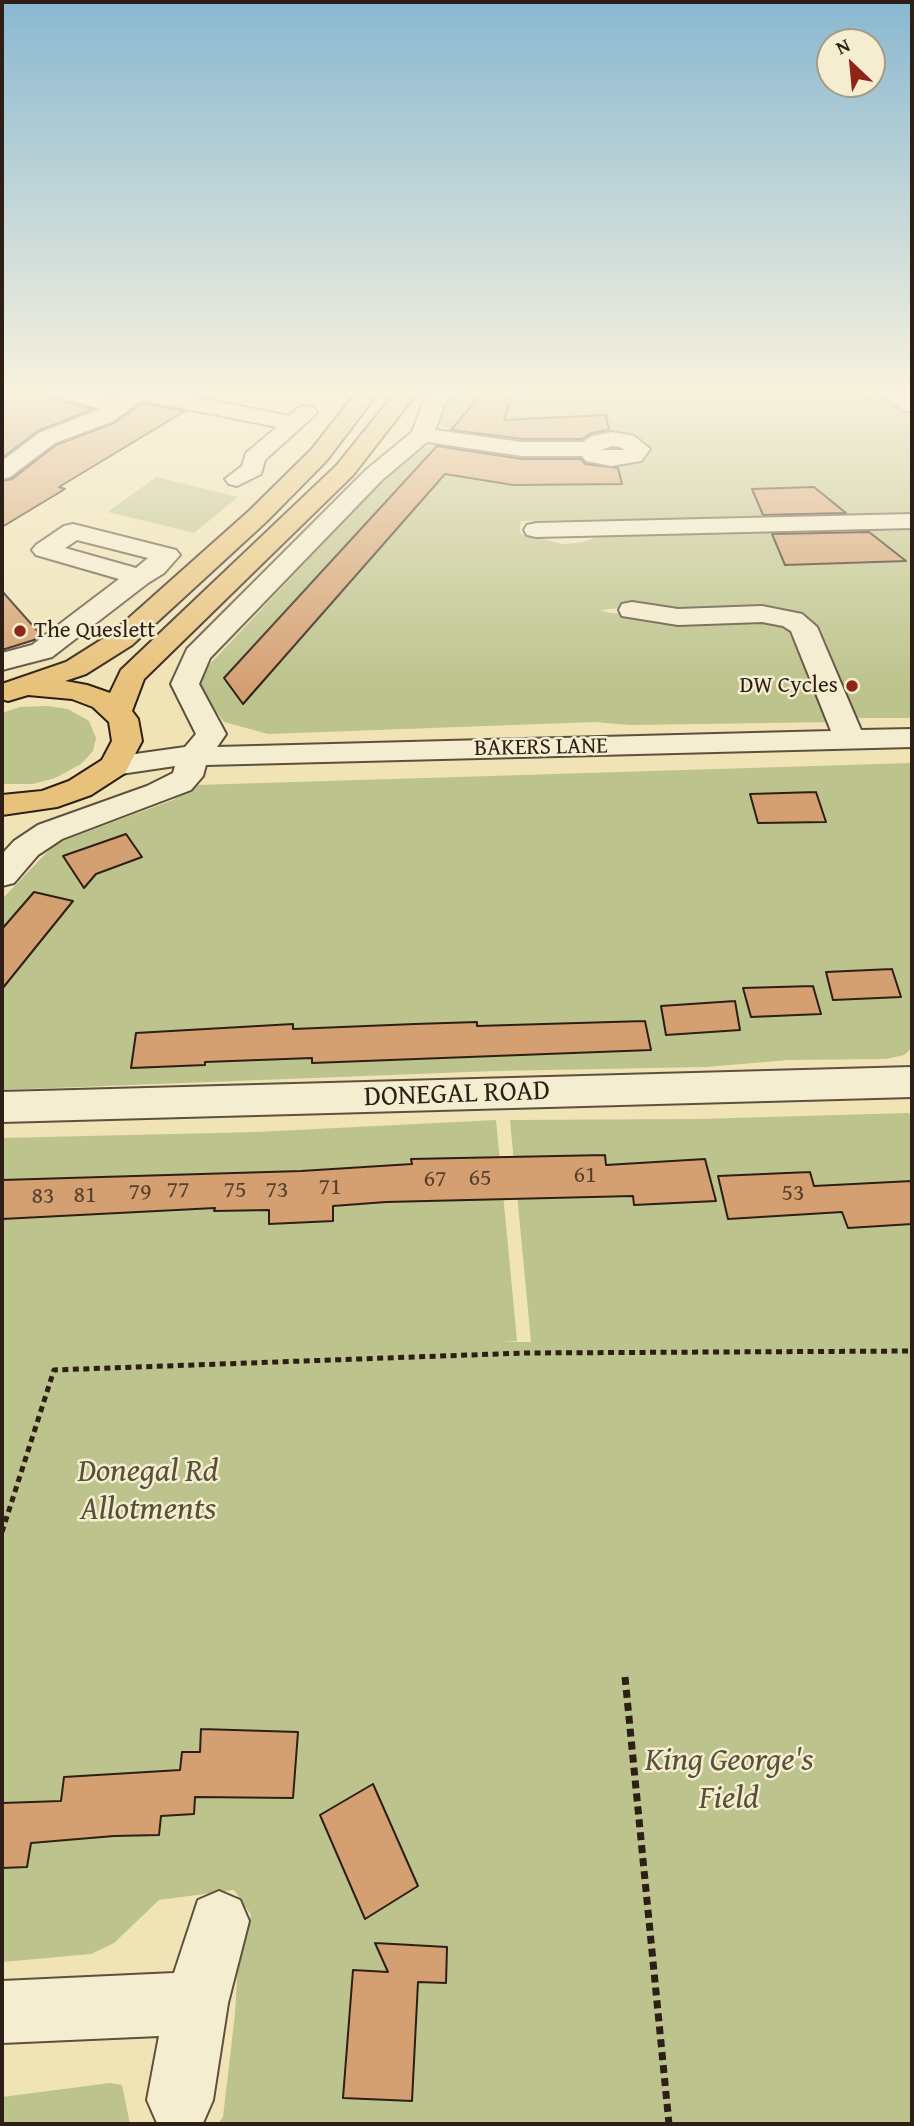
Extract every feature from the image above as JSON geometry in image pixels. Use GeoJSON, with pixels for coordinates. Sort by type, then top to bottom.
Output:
{"type":"FeatureCollection","features":[{"type":"Feature","properties":{"kind":"highway"},"geometry":{"type":"LineString","coordinates":[[5,693],[76,668],[122,639],[286,488]]}},
{"type":"Feature","properties":{"kind":"highway"},"geometry":{"type":"LineString","coordinates":[[117,711],[131,676],[326,488]]}},
{"type":"Feature","properties":{"kind":"highway"},"geometry":{"type":"LineString","coordinates":[[2,823],[46,800],[80,788],[120,753],[123,719],[103,701],[77,691],[42,688],[5,693]]}},
{"type":"Feature","properties":{"kind":"highway"},"geometry":{"type":"LineString","coordinates":[[2,805],[46,800]]}},
{"type":"Feature","properties":{"kind":"street"},"geometry":{"type":"LineString","coordinates":[[2,874],[26,848],[50,832],[180,783],[187,776],[181,756],[211,734],[186,684],[197,655],[361,488]]}},
{"type":"Feature","properties":{"kind":"street"},"geometry":{"type":"LineString","coordinates":[[536,530],[566,534],[912,521]]}},
{"type":"Feature","properties":{"kind":"street"},"geometry":{"type":"LineString","coordinates":[[2,662],[41,651],[146,572],[187,579]]}},
{"type":"Feature","properties":{"kind":"street"},"geometry":{"type":"LineString","coordinates":[[632,610],[678,617],[762,614],[792,620],[803,627],[850,740]]}},
{"type":"Feature","properties":{"kind":"street","name":"BAKERS LANE"},"geometry":{"type":"LineString","coordinates":[[120,753],[181,756],[912,738]]}},
{"type":"Feature","properties":{"kind":"street","name":"DONEGAL ROAD"},"geometry":{"type":"LineString","coordinates":[[2,1107],[912,1082]]}},
{"type":"Feature","properties":{"kind":"street"},"geometry":{"type":"LineString","coordinates":[[180,2101],[197,2003],[219,1921]]}},
{"type":"Feature","properties":{"kind":"street"},"geometry":{"type":"LineString","coordinates":[[2,2012],[197,2003]]}},
{"type":"Feature","properties":{"kind":"path"},"geometry":{"type":"LineString","coordinates":[[2,1532],[54,1370],[525,1353],[912,1351]]}},
{"type":"Feature","properties":{"kind":"path"},"geometry":{"type":"LineString","coordinates":[[625,1677],[669,2124]]}},
{"type":"Feature","properties":{"kind":"green space"},"geometry":{"type":"Polygon","coordinates":[[[141,488],[202,488],[238,497],[194,533],[108,512],[141,488]]]}},
{"type":"Feature","properties":{"kind":"green space"},"geometry":{"type":"Polygon","coordinates":[[[375,488],[912,488],[912,514],[521,521],[520,530],[521,534],[539,534],[543,539],[563,544],[583,542],[599,536],[912,529],[912,718],[849,718],[802,613],[769,610],[674,613],[632,607],[600,610],[610,613],[758,619],[797,630],[836,722],[630,725],[595,722],[268,734],[224,722],[197,684],[210,664],[375,488]]]}},
{"type":"Feature","properties":{"kind":"green space"},"geometry":{"type":"Polygon","coordinates":[[[47,706],[68,709],[89,721],[96,738],[93,751],[81,764],[55,778],[33,784],[2,784],[2,713],[20,707],[47,706]]]}},
{"type":"Feature","properties":{"kind":"green space"},"geometry":{"type":"Polygon","coordinates":[[[912,763],[912,1048],[904,1055],[886,1059],[788,1060],[707,1067],[494,1071],[2,1090],[2,899],[56,843],[173,800],[197,785],[912,763]]]}},
{"type":"Feature","properties":{"kind":"green space"},"geometry":{"type":"Polygon","coordinates":[[[912,1114],[912,2124],[218,2124],[223,2117],[238,1962],[251,1915],[234,1890],[159,1900],[114,1943],[91,1954],[2,1962],[2,1138],[257,1132],[496,1120],[517,1341],[502,1342],[531,1342],[510,1120],[698,1119],[912,1114]]]}},
{"type":"Feature","properties":{"kind":"green space"},"geometry":{"type":"Polygon","coordinates":[[[110,2083],[122,2085],[130,2124],[2,2124],[2,2097],[110,2083]]]}},
{"type":"Feature","properties":{"kind":"building"},"geometry":{"type":"Polygon","coordinates":[[[2,488],[65,489],[2,527],[2,488]]]}},
{"type":"Feature","properties":{"kind":"building"},"geometry":{"type":"Polygon","coordinates":[[[398,488],[433,488],[243,704],[224,678],[398,488]]]}},
{"type":"Feature","properties":{"kind":"building"},"geometry":{"type":"Polygon","coordinates":[[[815,488],[846,513],[763,515],[752,489],[815,488]]]}},
{"type":"Feature","properties":{"kind":"building"},"geometry":{"type":"Polygon","coordinates":[[[869,532],[906,561],[785,565],[772,534],[869,532]]]}},
{"type":"Feature","properties":{"kind":"building","name":"The Queslett"},"geometry":{"type":"Polygon","coordinates":[[[2,591],[41,635],[34,640],[2,650],[2,591]]]}},
{"type":"Feature","properties":{"kind":"building"},"geometry":{"type":"Polygon","coordinates":[[[816,792],[826,822],[758,823],[750,794],[816,792]]]}},
{"type":"Feature","properties":{"kind":"building"},"geometry":{"type":"Polygon","coordinates":[[[126,834],[142,857],[96,874],[84,888],[63,856],[126,834]]]}},
{"type":"Feature","properties":{"kind":"building"},"geometry":{"type":"Polygon","coordinates":[[[34,892],[73,901],[2,989],[2,929],[34,892]]]}},
{"type":"Feature","properties":{"kind":"building"},"geometry":{"type":"Polygon","coordinates":[[[892,969],[901,997],[833,1000],[826,972],[892,969]]]}},
{"type":"Feature","properties":{"kind":"building"},"geometry":{"type":"Polygon","coordinates":[[[813,986],[821,1014],[751,1017],[743,988],[813,986]]]}},
{"type":"Feature","properties":{"kind":"building"},"geometry":{"type":"Polygon","coordinates":[[[735,1001],[740,1030],[666,1035],[661,1006],[735,1001]]]}},
{"type":"Feature","properties":{"kind":"building"},"geometry":{"type":"Polygon","coordinates":[[[645,1021],[651,1050],[312,1063],[312,1058],[131,1068],[136,1033],[293,1024],[293,1029],[477,1022],[477,1026],[645,1021]]]}},
{"type":"Feature","properties":{"kind":"building"},"geometry":{"type":"Polygon","coordinates":[[[605,1155],[606,1165],[705,1159],[716,1201],[634,1205],[633,1196],[386,1202],[333,1206],[333,1221],[269,1224],[269,1210],[214,1211],[215,1208],[2,1219],[2,1180],[301,1171],[412,1164],[411,1159],[605,1155]]]}},
{"type":"Feature","properties":{"kind":"building"},"geometry":{"type":"Polygon","coordinates":[[[810,1172],[814,1186],[912,1181],[912,1224],[848,1228],[842,1212],[728,1219],[718,1176],[810,1172]]]}},
{"type":"Feature","properties":{"kind":"building"},"geometry":{"type":"Polygon","coordinates":[[[201,1729],[298,1732],[293,1798],[195,1797],[194,1814],[161,1816],[159,1835],[31,1843],[27,1867],[2,1868],[2,1803],[61,1801],[64,1777],[180,1770],[182,1752],[200,1752],[201,1729]]]}},
{"type":"Feature","properties":{"kind":"building"},"geometry":{"type":"Polygon","coordinates":[[[373,1784],[418,1886],[365,1919],[320,1815],[373,1784]]]}},
{"type":"Feature","properties":{"kind":"building"},"geometry":{"type":"Polygon","coordinates":[[[375,1943],[447,1947],[446,1983],[418,1982],[412,2101],[343,2098],[353,1970],[388,1972],[375,1943]]]}},
{"type":"Feature","properties":{"kind":"place","name":"The Queslett"},"geometry":{"type":"Point","coordinates":[20,631]}},
{"type":"Feature","properties":{"kind":"place","name":"DW Cycles"},"geometry":{"type":"Point","coordinates":[852,686]}},
{"type":"Feature","properties":{"kind":"park label","name":"Donegal Rd Allotments"},"geometry":{"type":"Point","coordinates":[148,1492]}},
{"type":"Feature","properties":{"kind":"park label","name":"King George's Field"},"geometry":{"type":"Point","coordinates":[729,1781]}}]}
